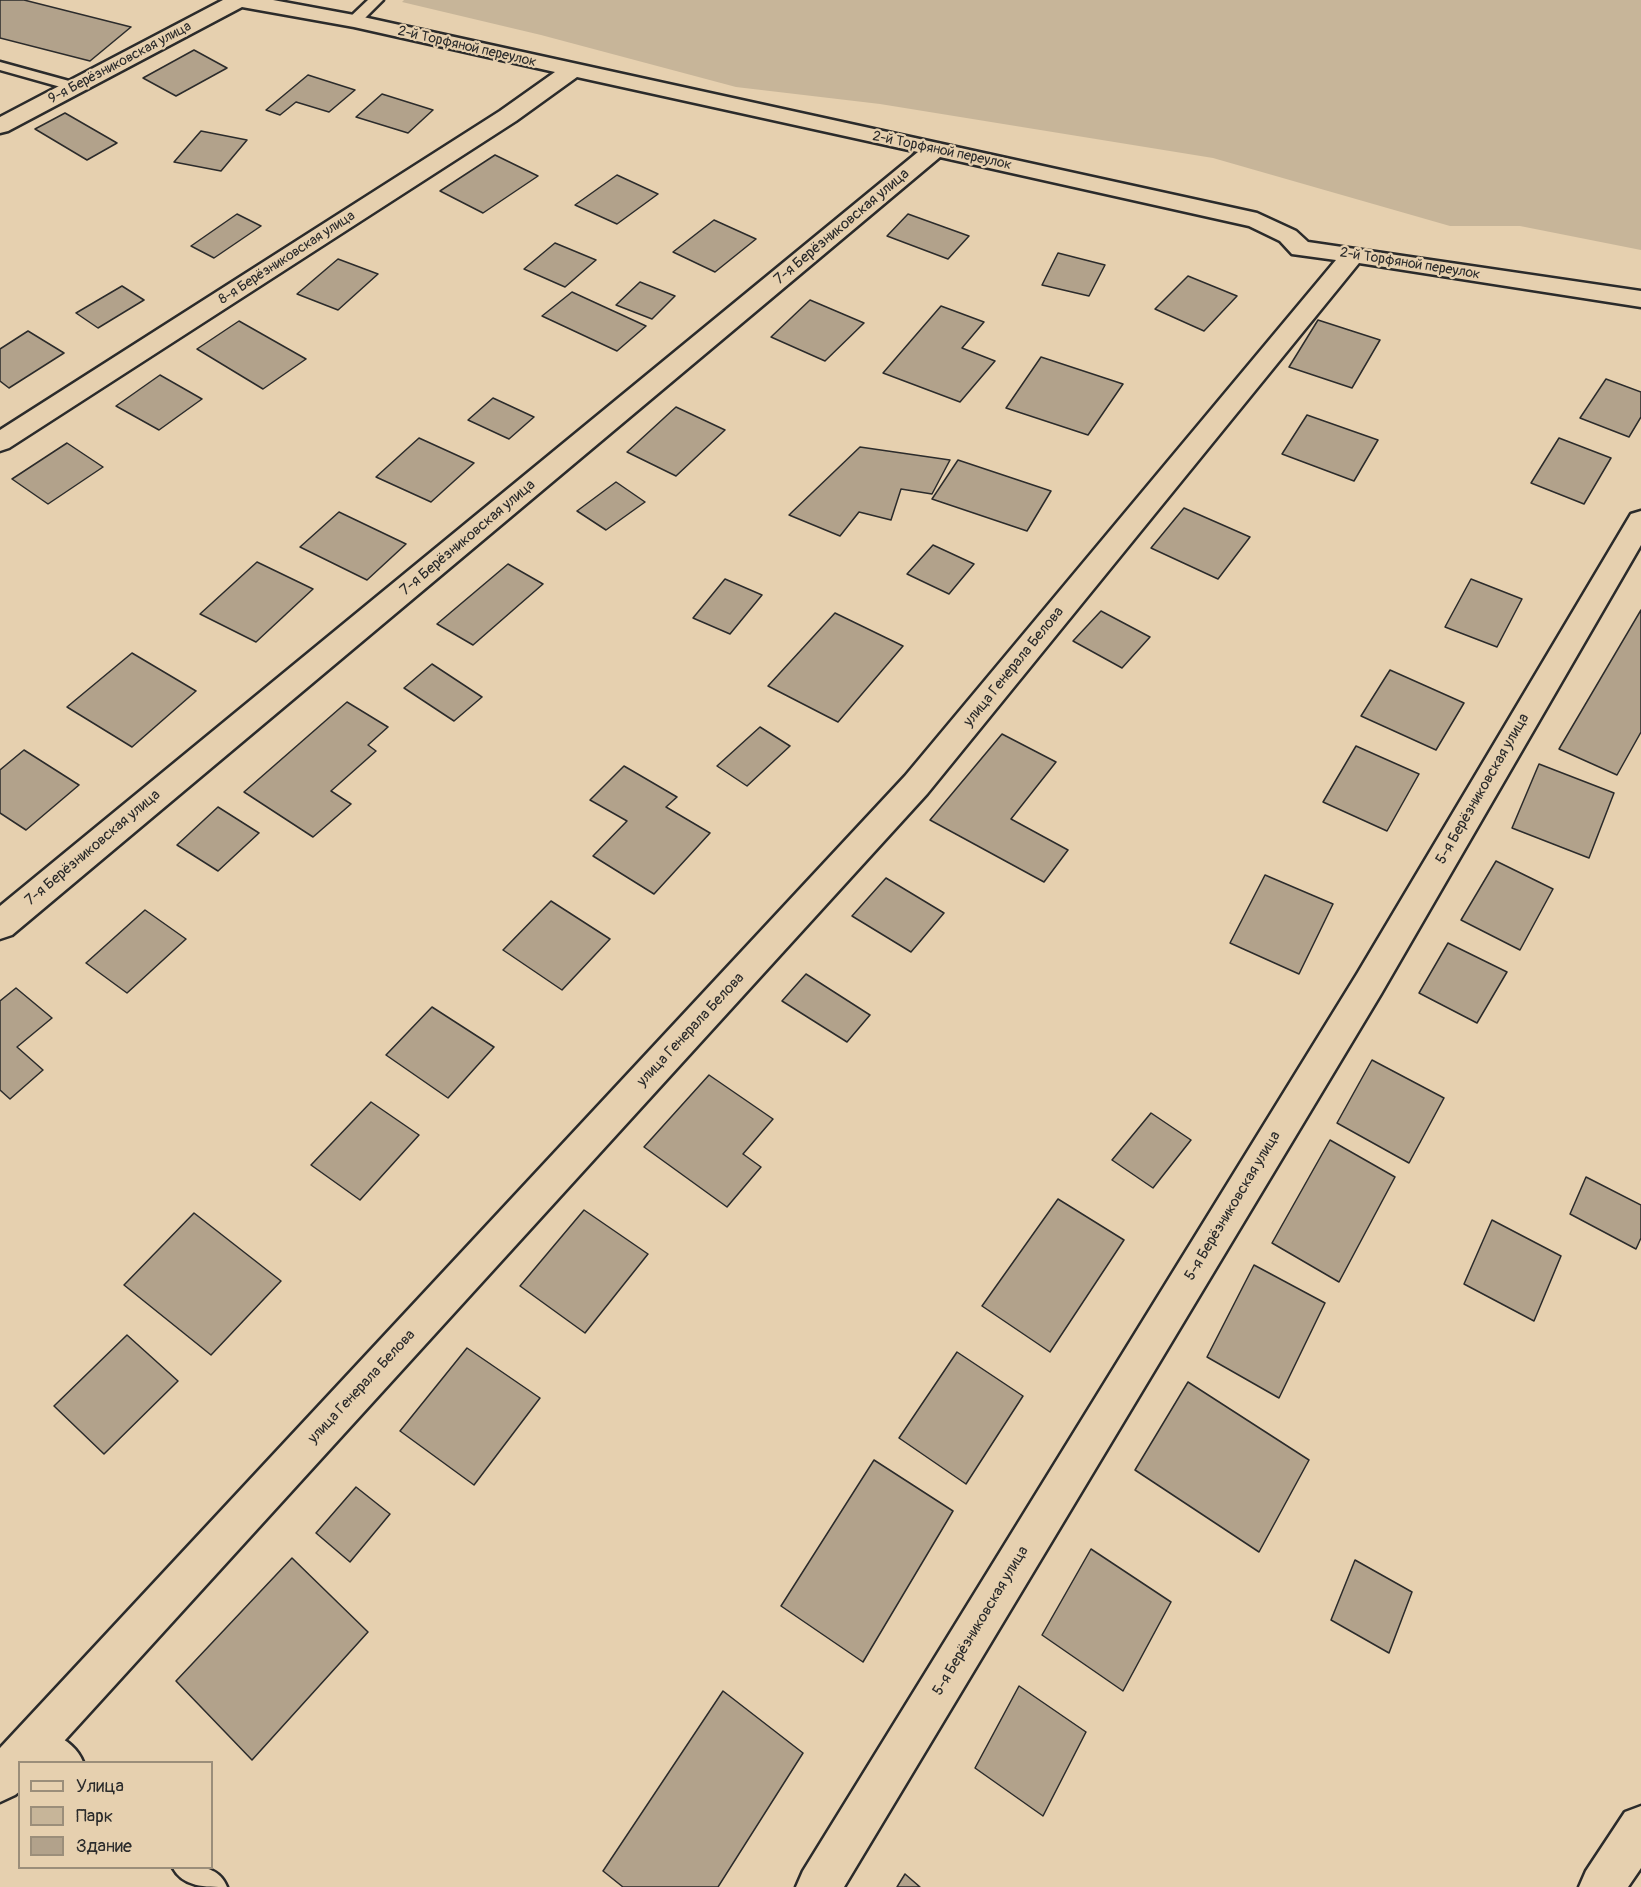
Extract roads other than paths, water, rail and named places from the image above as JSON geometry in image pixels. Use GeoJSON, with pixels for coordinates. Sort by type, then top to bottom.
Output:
{"type":"FeatureCollection","features":[{"type":"Feature","properties":{"kind":"street","name":"2-й Торфяной переулок"},"geometry":{"type":"LineString","coordinates":[[239,0],[354,21],[1257,220],[1288,236],[1301,249],[1641,299]]}},
{"type":"Feature","properties":{"kind":"street","name":"9-я Берёзниковская улица"},"geometry":{"type":"LineString","coordinates":[[0,126],[239,0]]}},
{"type":"Feature","properties":{"kind":"street","name":"8-я Берёзниковская улица"},"geometry":{"type":"LineString","coordinates":[[0,442],[508,116],[572,70]]}},
{"type":"Feature","properties":{"kind":"street","name":"7-я Берёзниковская улица"},"geometry":{"type":"LineString","coordinates":[[0,926],[935,150]]}},
{"type":"Feature","properties":{"kind":"street","name":"улица Генерала Белова"},"geometry":{"type":"LineString","coordinates":[[20,1761],[916,785],[1353,255]]}},
{"type":"Feature","properties":{"kind":"street","name":"5-я Берёзниковская улица"},"geometry":{"type":"LineString","coordinates":[[819,1887],[1369,984],[1641,521]]}},
{"type":"Feature","properties":{"kind":"street"},"geometry":{"type":"LineString","coordinates":[[1602,1887],[1641,1828]]}},
{"type":"Feature","properties":{"kind":"lane"},"geometry":{"type":"LineString","coordinates":[[354,21],[376,0]]}},
{"type":"Feature","properties":{"kind":"lane"},"geometry":{"type":"LineString","coordinates":[[0,66],[75,87]]}},
{"type":"Feature","properties":{"kind":"lane"},"geometry":{"type":"LineString","coordinates":[[30,1761],[53,1748],[68,1761]]}},
{"type":"Feature","properties":{"kind":"lane"},"geometry":{"type":"LineString","coordinates":[[188,1869],[213,1887]]}}]}
